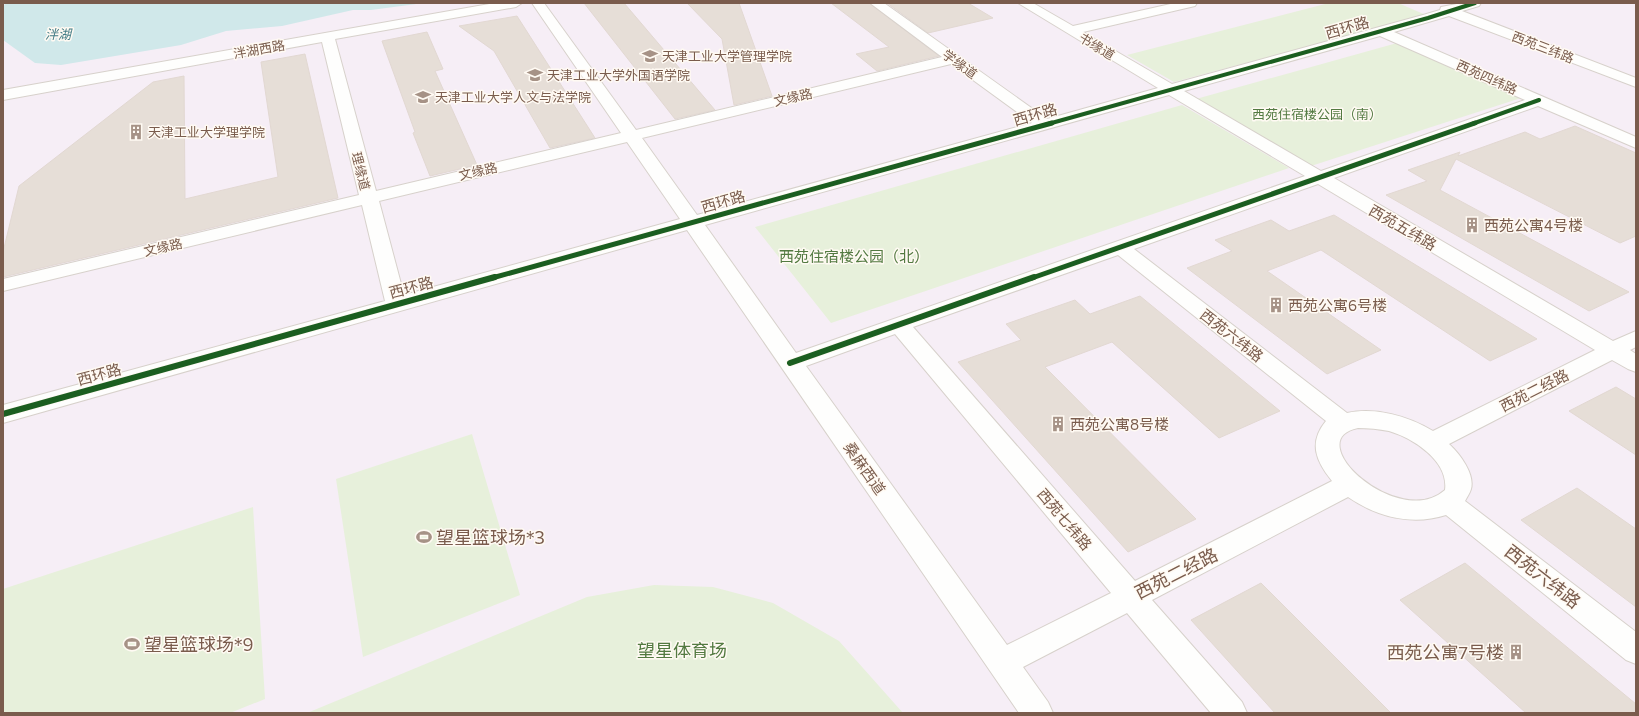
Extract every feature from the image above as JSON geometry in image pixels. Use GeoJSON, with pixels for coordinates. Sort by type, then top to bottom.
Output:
{"type":"FeatureCollection","features":[{"type":"Feature","properties":{"kind":"street","name":"泮湖西路"},"geometry":{"type":"LineString","coordinates":[[3,95],[516,3]]}},
{"type":"Feature","properties":{"kind":"street","name":"桑麻西道"},"geometry":{"type":"LineString","coordinates":[[538,3],[1037,713]]}},
{"type":"Feature","properties":{"kind":"street","name":"学缘道"},"geometry":{"type":"LineString","coordinates":[[876,3],[1045,125]]}},
{"type":"Feature","properties":{"kind":"street","name":"书缘道"},"geometry":{"type":"LineString","coordinates":[[1024,3],[1170,90]]}},
{"type":"Feature","properties":{"kind":"street"},"geometry":{"type":"LineString","coordinates":[[1071,31],[1191,3]]}},
{"type":"Feature","properties":{"kind":"street","name":"西苑三纬路"},"geometry":{"type":"LineString","coordinates":[[1428,3],[1636,84]]}},
{"type":"Feature","properties":{"kind":"street","name":"西环路"},"geometry":{"type":"LineString","coordinates":[[3,414],[1045,125],[1381,31],[1475,3]]}},
{"type":"Feature","properties":{"kind":"street","name":"西苑四纬路"},"geometry":{"type":"LineString","coordinates":[[1381,31],[1636,143]]}},
{"type":"Feature","properties":{"kind":"street","name":"理缘道"},"geometry":{"type":"LineString","coordinates":[[328,37],[396,305]]}},
{"type":"Feature","properties":{"kind":"street","name":"文缘路"},"geometry":{"type":"LineString","coordinates":[[3,285],[954,59]]}},
{"type":"Feature","properties":{"kind":"street","name":"西苑五纬路"},"geometry":{"type":"LineString","coordinates":[[1170,90],[1636,364]]}},
{"type":"Feature","properties":{"kind":"street"},"geometry":{"type":"LineString","coordinates":[[790,362],[1539,100]]}},
{"type":"Feature","properties":{"kind":"street","name":"西苑六纬路"},"geometry":{"type":"LineString","coordinates":[[1120,247],[1343,422]]}},
{"type":"Feature","properties":{"kind":"street","name":"西苑七纬路"},"geometry":{"type":"LineString","coordinates":[[899,325],[1231,713]]}},
{"type":"Feature","properties":{"kind":"street","name":"西苑二经路"},"geometry":{"type":"LineString","coordinates":[[1432,443],[1636,338]]}},
{"type":"Feature","properties":{"kind":"street"},"geometry":{"type":"LineString","coordinates":[[1358,419],[1370,419],[1395,424],[1414,432],[1432,443],[1445,455],[1451,464],[1458,481],[1457,493],[1450,503],[1438,508],[1422,511],[1403,509],[1384,504],[1365,495],[1350,484],[1338,472],[1330,459],[1327,447],[1328,437],[1334,428],[1343,422],[1358,419]]}},
{"type":"Feature","properties":{"kind":"street","name":"西苑二经路"},"geometry":{"type":"LineString","coordinates":[[1002,663],[1350,484]]}},
{"type":"Feature","properties":{"kind":"street","name":"西苑六纬路"},"geometry":{"type":"LineString","coordinates":[[1450,503],[1636,650]]}},
{"type":"Feature","properties":{"kind":"shaded area"},"geometry":{"type":"Polygon","coordinates":[[[3,3],[1636,3],[1636,713],[3,713],[3,3]]]}},
{"type":"Feature","properties":{"kind":"green space"},"geometry":{"type":"Polygon","coordinates":[[[1329,3],[1398,3],[1426,15],[1174,82],[1127,55],[1329,3]]]}},
{"type":"Feature","properties":{"kind":"green space","name":"西苑住宿楼公园（南）"},"geometry":{"type":"Polygon","coordinates":[[[1397,43],[1521,98],[1311,166],[1196,99],[1397,43]]]}},
{"type":"Feature","properties":{"kind":"green space","name":"西苑住宿楼公园（北）"},"geometry":{"type":"Polygon","coordinates":[[[1182,105],[1289,168],[831,323],[755,227],[1182,105]]]}},
{"type":"Feature","properties":{"kind":"green space","name":"望星篮球场*3"},"geometry":{"type":"Polygon","coordinates":[[[472,434],[520,595],[363,657],[336,479],[472,434]]]}},
{"type":"Feature","properties":{"kind":"green space","name":"望星篮球场*9"},"geometry":{"type":"Polygon","coordinates":[[[253,507],[265,699],[230,713],[3,713],[3,589],[253,507]]]}},
{"type":"Feature","properties":{"kind":"green space","name":"望星体育场"},"geometry":{"type":"Polygon","coordinates":[[[654,585],[713,587],[773,603],[839,641],[903,713],[307,713],[587,597],[654,585]]]}},
{"type":"Feature","properties":{"kind":"water","name":"泮湖"},"geometry":{"type":"Polygon","coordinates":[[[5,3],[424,3],[371,10],[353,10],[282,26],[226,31],[181,45],[61,65],[35,63],[3,40],[3,9],[5,3]]]}},
{"type":"Feature","properties":{"kind":"building"},"geometry":{"type":"Polygon","coordinates":[[[584,3],[624,3],[715,110],[675,119],[584,3]]]}},
{"type":"Feature","properties":{"kind":"building"},"geometry":{"type":"Polygon","coordinates":[[[687,3],[739,3],[772,96],[734,105],[722,39],[687,3]]]}},
{"type":"Feature","properties":{"kind":"building"},"geometry":{"type":"Polygon","coordinates":[[[831,3],[869,3],[939,56],[877,71],[856,54],[889,47],[831,3]]]}},
{"type":"Feature","properties":{"kind":"building"},"geometry":{"type":"Polygon","coordinates":[[[887,3],[968,3],[993,18],[928,33],[887,3]]]}},
{"type":"Feature","properties":{"kind":"building"},"geometry":{"type":"Polygon","coordinates":[[[517,16],[595,138],[550,148],[494,51],[459,26],[517,16]]]}},
{"type":"Feature","properties":{"kind":"building"},"geometry":{"type":"Polygon","coordinates":[[[427,32],[443,69],[435,71],[477,165],[430,176],[413,133],[415,132],[382,41],[427,32]]]}},
{"type":"Feature","properties":{"kind":"building","name":"天津工业大学理学院"},"geometry":{"type":"Polygon","coordinates":[[[305,54],[338,198],[3,277],[3,252],[19,186],[153,82],[184,76],[185,199],[278,177],[261,62],[305,54]]]}},
{"type":"Feature","properties":{"kind":"building","name":"西苑公寓4号楼"},"geometry":{"type":"Polygon","coordinates":[[[1575,126],[1636,153],[1636,236],[1620,243],[1456,159],[1440,190],[1629,292],[1589,311],[1386,195],[1427,181],[1408,170],[1460,152],[1458,156],[1525,132],[1540,139],[1575,126]]]}},
{"type":"Feature","properties":{"kind":"building","name":"西苑公寓6号楼"},"geometry":{"type":"Polygon","coordinates":[[[1334,215],[1537,339],[1490,361],[1321,250],[1267,271],[1381,350],[1327,374],[1187,268],[1232,251],[1215,240],[1271,220],[1289,231],[1334,215]]]}},
{"type":"Feature","properties":{"kind":"building","name":"西苑公寓8号楼"},"geometry":{"type":"Polygon","coordinates":[[[1140,296],[1280,411],[1219,438],[1112,342],[1045,367],[1196,519],[1128,552],[958,362],[1021,340],[1006,324],[1075,300],[1090,314],[1140,296]]]}},
{"type":"Feature","properties":{"kind":"building"},"geometry":{"type":"Polygon","coordinates":[[[1616,387],[1636,399],[1636,455],[1569,411],[1616,387]]]}},
{"type":"Feature","properties":{"kind":"building"},"geometry":{"type":"Polygon","coordinates":[[[1577,488],[1636,529],[1636,607],[1521,520],[1577,488]]]}},
{"type":"Feature","properties":{"kind":"building","name":"西苑公寓7号楼"},"geometry":{"type":"Polygon","coordinates":[[[1465,563],[1636,704],[1636,713],[1526,713],[1400,600],[1465,563]]]}},
{"type":"Feature","properties":{"kind":"building","name":"西苑公寓7号楼"},"geometry":{"type":"Polygon","coordinates":[[[1261,583],[1391,713],[1275,713],[1191,620],[1261,583]]]}},
{"type":"Feature","properties":{"kind":"cycle path"},"geometry":{"type":"LineString","coordinates":[[3,414],[1428,18],[1475,3]]}},
{"type":"Feature","properties":{"kind":"cycle path"},"geometry":{"type":"LineString","coordinates":[[790,363],[1539,100]]}},
{"type":"Feature","properties":{"kind":"place","name":"天津工业大学管理学院"},"geometry":{"type":"Point","coordinates":[650,56]}},
{"type":"Feature","properties":{"kind":"place","name":"天津工业大学外国语学院"},"geometry":{"type":"Point","coordinates":[535,75]}},
{"type":"Feature","properties":{"kind":"place","name":"天津工业大学人文与法学院"},"geometry":{"type":"Point","coordinates":[423,97]}},
{"type":"Feature","properties":{"kind":"place","name":"天津工业大学理学院"},"geometry":{"type":"Point","coordinates":[136,132]}},
{"type":"Feature","properties":{"kind":"place","name":"西苑公寓4号楼"},"geometry":{"type":"Point","coordinates":[1472,225]}},
{"type":"Feature","properties":{"kind":"place","name":"西苑公寓6号楼"},"geometry":{"type":"Point","coordinates":[1276,305]}},
{"type":"Feature","properties":{"kind":"place","name":"西苑公寓8号楼"},"geometry":{"type":"Point","coordinates":[1058,424]}},
{"type":"Feature","properties":{"kind":"place","name":"望星篮球场*3"},"geometry":{"type":"Point","coordinates":[424,537]}},
{"type":"Feature","properties":{"kind":"place","name":"望星篮球场*9"},"geometry":{"type":"Point","coordinates":[132,644]}},
{"type":"Feature","properties":{"kind":"place","name":"西苑公寓7号楼"},"geometry":{"type":"Point","coordinates":[1516,652]}}]}
